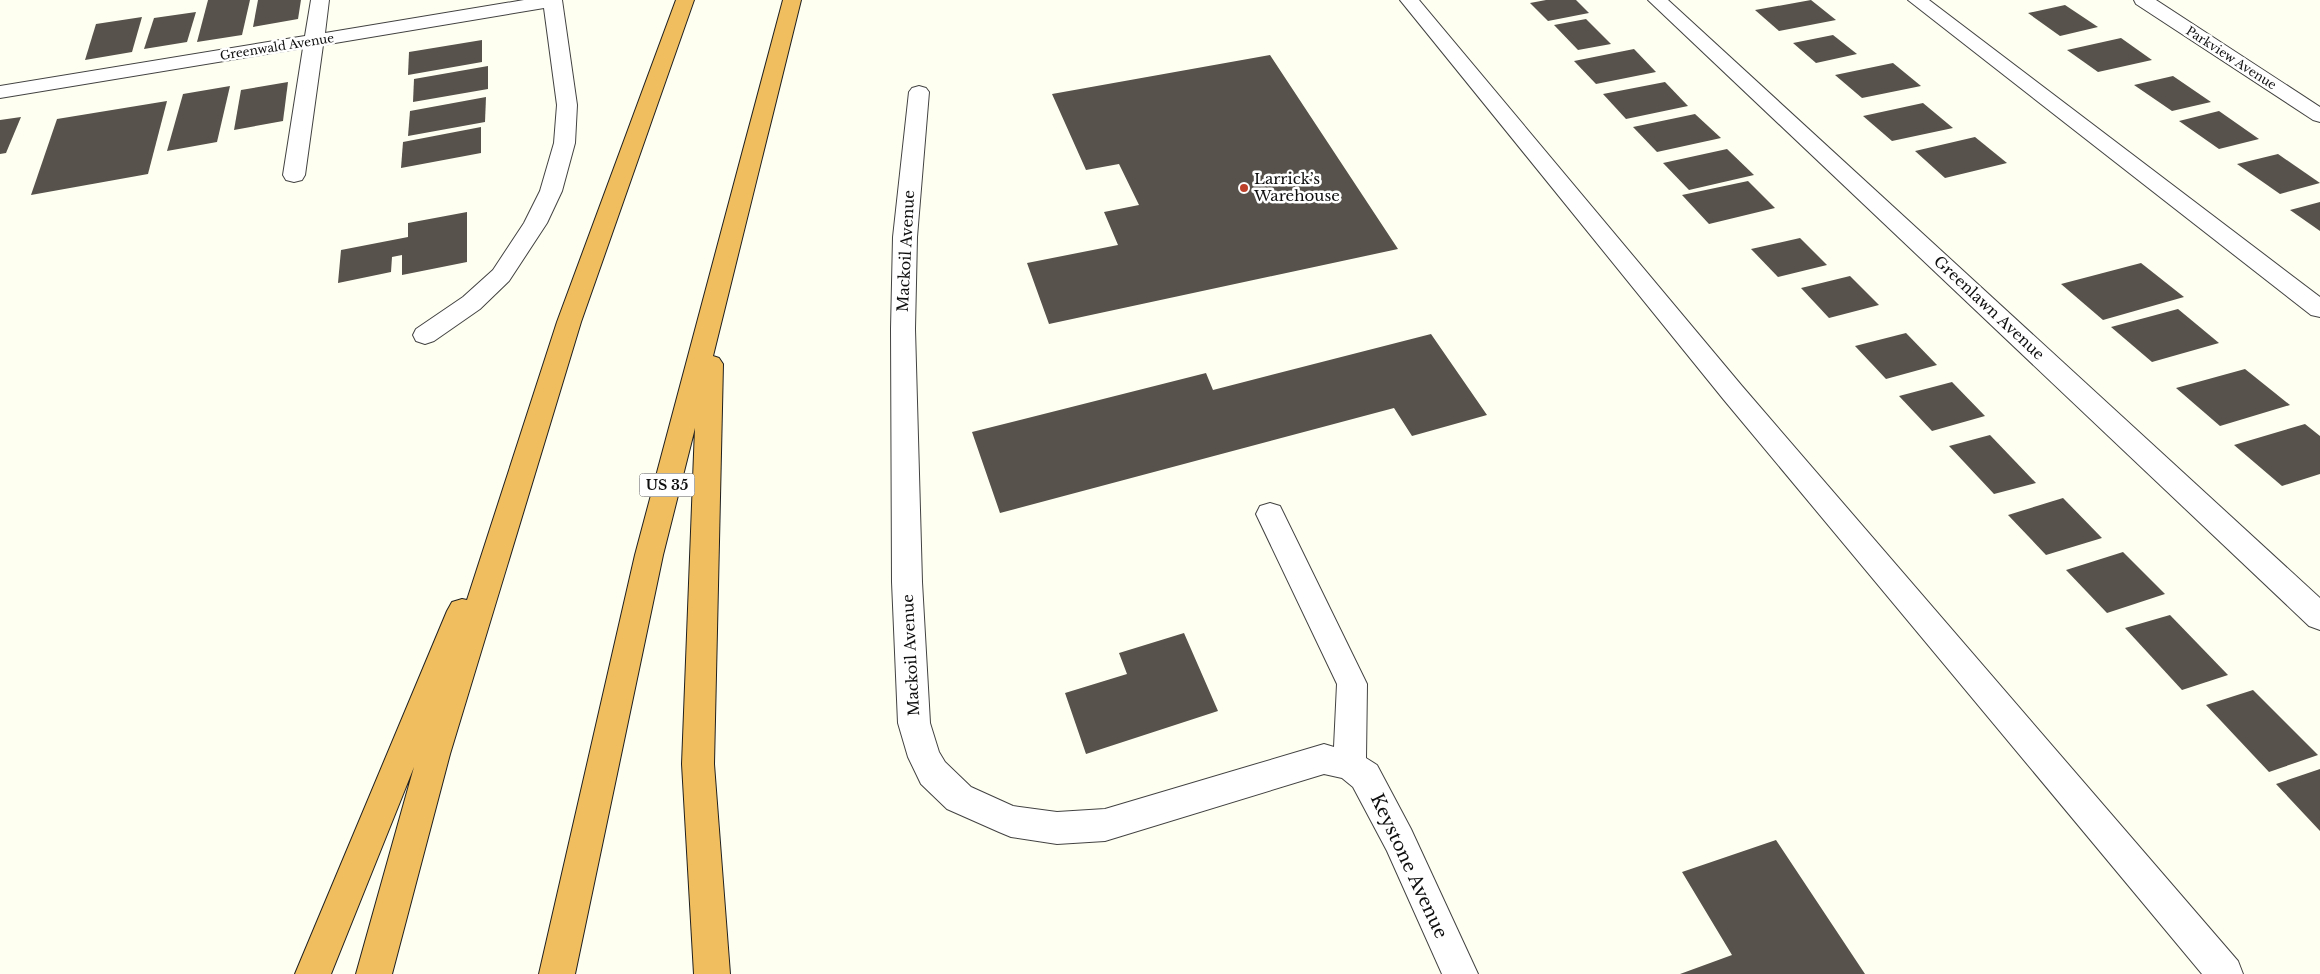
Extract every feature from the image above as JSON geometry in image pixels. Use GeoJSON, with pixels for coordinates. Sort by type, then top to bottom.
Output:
{"type":"FeatureCollection","features":[{"type":"Feature","properties":{"kind":"highway"},"geometry":{"type":"LineString","coordinates":[[374,974],[434,754],[569,322],[685,0]]}},
{"type":"Feature","properties":{"kind":"highway","name":"US 35"},"geometry":{"type":"LineString","coordinates":[[557,974],[649,555],[792,0]]}},
{"type":"Feature","properties":{"kind":"highway"},"geometry":{"type":"LineString","coordinates":[[711,314],[698,764],[712,974]]}},
{"type":"Feature","properties":{"kind":"highway"},"geometry":{"type":"LineString","coordinates":[[313,974],[535,434]]}},
{"type":"Feature","properties":{"kind":"street"},"geometry":{"type":"LineString","coordinates":[[294,175],[320,0]]}},
{"type":"Feature","properties":{"kind":"street"},"geometry":{"type":"LineString","coordinates":[[425,336],[460,313],[497,280],[547,205],[560,171],[566,139],[567,102],[555,29],[553,0]]}},
{"type":"Feature","properties":{"kind":"street","name":"Greenwald Avenue"},"geometry":{"type":"LineString","coordinates":[[0,92],[553,0]]}},
{"type":"Feature","properties":{"kind":"street"},"geometry":{"type":"LineString","coordinates":[[1409,0],[1733,393],[2225,974]]}},
{"type":"Feature","properties":{"kind":"street","name":"Greenlawn Avenue"},"geometry":{"type":"LineString","coordinates":[[1657,0],[2320,617]]}},
{"type":"Feature","properties":{"kind":"street"},"geometry":{"type":"LineString","coordinates":[[1917,0],[2320,309]]}},
{"type":"Feature","properties":{"kind":"street","name":"Parkview Avenue"},"geometry":{"type":"LineString","coordinates":[[2143,0],[2320,116]]}},
{"type":"Feature","properties":{"kind":"street","name":"Mackoil Avenue"},"geometry":{"type":"LineString","coordinates":[[919,92],[904,247],[903,329],[907,572],[914,723],[924,757],[933,773],[959,798],[1011,821],[1057,828],[1105,825],[1324,759],[1350,765]]}},
{"type":"Feature","properties":{"kind":"street"},"geometry":{"type":"LineString","coordinates":[[1270,514],[1352,684],[1350,765]]}},
{"type":"Feature","properties":{"kind":"street","name":"Keystone Avenue"},"geometry":{"type":"LineString","coordinates":[[1350,765],[1365,776],[1399,840],[1460,974]]}},
{"type":"Feature","properties":{"kind":"building"},"geometry":{"type":"Polygon","coordinates":[[[208,0],[250,0],[242,35],[197,42],[208,0]]]}},
{"type":"Feature","properties":{"kind":"building"},"geometry":{"type":"Polygon","coordinates":[[[258,0],[301,0],[298,19],[253,27],[258,0]]]}},
{"type":"Feature","properties":{"kind":"building"},"geometry":{"type":"Polygon","coordinates":[[[1546,0],[1576,0],[1589,13],[1548,21],[1530,3],[1546,0]]]}},
{"type":"Feature","properties":{"kind":"building"},"geometry":{"type":"Polygon","coordinates":[[[1811,0],[1836,20],[1779,31],[1755,10],[1811,0]]]}},
{"type":"Feature","properties":{"kind":"building"},"geometry":{"type":"Polygon","coordinates":[[[2065,5],[2098,27],[2060,36],[2028,13],[2065,5]]]}},
{"type":"Feature","properties":{"kind":"building"},"geometry":{"type":"Polygon","coordinates":[[[196,12],[187,42],[144,49],[154,18],[196,12]]]}},
{"type":"Feature","properties":{"kind":"building"},"geometry":{"type":"Polygon","coordinates":[[[142,17],[132,52],[85,60],[96,24],[142,17]]]}},
{"type":"Feature","properties":{"kind":"building"},"geometry":{"type":"Polygon","coordinates":[[[1586,19],[1611,44],[1578,50],[1554,25],[1586,19]]]}},
{"type":"Feature","properties":{"kind":"building"},"geometry":{"type":"Polygon","coordinates":[[[1833,35],[1857,54],[1816,63],[1793,43],[1833,35]]]}},
{"type":"Feature","properties":{"kind":"building"},"geometry":{"type":"Polygon","coordinates":[[[2121,38],[2152,60],[2098,72],[2067,50],[2121,38]]]}},
{"type":"Feature","properties":{"kind":"building"},"geometry":{"type":"Polygon","coordinates":[[[482,40],[482,62],[408,75],[409,52],[482,40]]]}},
{"type":"Feature","properties":{"kind":"building"},"geometry":{"type":"Polygon","coordinates":[[[1634,49],[1656,72],[1596,84],[1574,61],[1634,49]]]}},
{"type":"Feature","properties":{"kind":"building","name":"Larrick’s Warehouse"},"geometry":{"type":"Polygon","coordinates":[[[1270,55],[1398,249],[1049,324],[1027,263],[1118,245],[1104,212],[1139,205],[1119,164],[1086,170],[1052,94],[1270,55]]]}},
{"type":"Feature","properties":{"kind":"building"},"geometry":{"type":"Polygon","coordinates":[[[1893,63],[1921,86],[1862,98],[1835,75],[1893,63]]]}},
{"type":"Feature","properties":{"kind":"building"},"geometry":{"type":"Polygon","coordinates":[[[488,66],[488,89],[413,102],[414,79],[488,66]]]}},
{"type":"Feature","properties":{"kind":"building"},"geometry":{"type":"Polygon","coordinates":[[[2173,76],[2211,102],[2172,111],[2134,85],[2173,76]]]}},
{"type":"Feature","properties":{"kind":"building"},"geometry":{"type":"Polygon","coordinates":[[[288,82],[283,121],[234,130],[241,90],[288,82]]]}},
{"type":"Feature","properties":{"kind":"building"},"geometry":{"type":"Polygon","coordinates":[[[1665,82],[1688,106],[1626,119],[1603,94],[1665,82]]]}},
{"type":"Feature","properties":{"kind":"building"},"geometry":{"type":"Polygon","coordinates":[[[230,86],[217,142],[167,151],[183,94],[230,86]]]}},
{"type":"Feature","properties":{"kind":"building"},"geometry":{"type":"Polygon","coordinates":[[[486,97],[485,122],[408,136],[410,111],[486,97]]]}},
{"type":"Feature","properties":{"kind":"building"},"geometry":{"type":"Polygon","coordinates":[[[167,101],[148,174],[31,195],[57,119],[167,101]]]}},
{"type":"Feature","properties":{"kind":"building"},"geometry":{"type":"Polygon","coordinates":[[[1923,103],[1953,128],[1892,141],[1863,116],[1923,103]]]}},
{"type":"Feature","properties":{"kind":"building"},"geometry":{"type":"Polygon","coordinates":[[[2219,111],[2259,139],[2219,149],[2179,121],[2219,111]]]}},
{"type":"Feature","properties":{"kind":"building"},"geometry":{"type":"Polygon","coordinates":[[[1695,114],[1721,138],[1657,152],[1633,127],[1695,114]]]}},
{"type":"Feature","properties":{"kind":"building"},"geometry":{"type":"Polygon","coordinates":[[[21,117],[6,153],[0,154],[0,120],[21,117]]]}},
{"type":"Feature","properties":{"kind":"building"},"geometry":{"type":"Polygon","coordinates":[[[481,127],[481,153],[401,168],[403,142],[481,127]]]}},
{"type":"Feature","properties":{"kind":"building"},"geometry":{"type":"Polygon","coordinates":[[[1975,137],[2007,163],[1945,178],[1915,151],[1975,137]]]}},
{"type":"Feature","properties":{"kind":"building"},"geometry":{"type":"Polygon","coordinates":[[[1727,149],[1754,175],[1689,190],[1663,163],[1727,149]]]}},
{"type":"Feature","properties":{"kind":"building"},"geometry":{"type":"Polygon","coordinates":[[[2278,154],[2320,183],[2280,194],[2237,164],[2278,154]]]}},
{"type":"Feature","properties":{"kind":"building"},"geometry":{"type":"Polygon","coordinates":[[[1748,181],[1775,208],[1709,224],[1682,195],[1748,181]]]}},
{"type":"Feature","properties":{"kind":"building"},"geometry":{"type":"Polygon","coordinates":[[[2320,202],[2320,231],[2290,210],[2320,202]]]}},
{"type":"Feature","properties":{"kind":"building"},"geometry":{"type":"Polygon","coordinates":[[[467,212],[467,262],[402,275],[402,255],[392,257],[391,272],[338,283],[341,250],[408,237],[408,223],[467,212]]]}},
{"type":"Feature","properties":{"kind":"building"},"geometry":{"type":"Polygon","coordinates":[[[1800,238],[1827,265],[1778,277],[1751,249],[1800,238]]]}},
{"type":"Feature","properties":{"kind":"building"},"geometry":{"type":"Polygon","coordinates":[[[2141,263],[2184,297],[2103,320],[2061,284],[2141,263]]]}},
{"type":"Feature","properties":{"kind":"building"},"geometry":{"type":"Polygon","coordinates":[[[1850,276],[1879,305],[1829,318],[1801,288],[1850,276]]]}},
{"type":"Feature","properties":{"kind":"building"},"geometry":{"type":"Polygon","coordinates":[[[2178,309],[2219,343],[2152,362],[2111,327],[2178,309]]]}},
{"type":"Feature","properties":{"kind":"building"},"geometry":{"type":"Polygon","coordinates":[[[1906,333],[1937,365],[1886,379],[1855,346],[1906,333]]]}},
{"type":"Feature","properties":{"kind":"building"},"geometry":{"type":"Polygon","coordinates":[[[1431,334],[1487,415],[1412,436],[1394,408],[1000,513],[972,432],[1206,373],[1213,390],[1431,334]]]}},
{"type":"Feature","properties":{"kind":"building"},"geometry":{"type":"Polygon","coordinates":[[[2245,369],[2290,405],[2220,426],[2176,388],[2245,369]]]}},
{"type":"Feature","properties":{"kind":"building"},"geometry":{"type":"Polygon","coordinates":[[[1952,382],[1985,416],[1932,431],[1899,396],[1952,382]]]}},
{"type":"Feature","properties":{"kind":"building"},"geometry":{"type":"Polygon","coordinates":[[[2305,424],[2320,436],[2320,474],[2282,486],[2234,445],[2305,424]]]}},
{"type":"Feature","properties":{"kind":"building"},"geometry":{"type":"Polygon","coordinates":[[[1990,435],[2036,483],[1994,494],[1949,446],[1990,435]]]}},
{"type":"Feature","properties":{"kind":"building"},"geometry":{"type":"Polygon","coordinates":[[[2063,498],[2102,538],[2046,555],[2008,515],[2063,498]]]}},
{"type":"Feature","properties":{"kind":"building"},"geometry":{"type":"Polygon","coordinates":[[[2123,552],[2165,594],[2107,613],[2066,570],[2123,552]]]}},
{"type":"Feature","properties":{"kind":"building"},"geometry":{"type":"Polygon","coordinates":[[[2170,615],[2228,675],[2182,690],[2125,628],[2170,615]]]}},
{"type":"Feature","properties":{"kind":"building"},"geometry":{"type":"Polygon","coordinates":[[[1184,633],[1218,711],[1086,754],[1065,693],[1127,674],[1119,653],[1184,633]]]}},
{"type":"Feature","properties":{"kind":"building"},"geometry":{"type":"Polygon","coordinates":[[[2253,690],[2318,755],[2269,772],[2206,705],[2253,690]]]}},
{"type":"Feature","properties":{"kind":"building"},"geometry":{"type":"Polygon","coordinates":[[[2320,769],[2320,831],[2276,784],[2320,769]]]}},
{"type":"Feature","properties":{"kind":"building"},"geometry":{"type":"Polygon","coordinates":[[[1776,840],[1865,974],[1680,974],[1732,955],[1682,872],[1776,840]]]}},
{"type":"Feature","properties":{"kind":"place","name":"Larrick’s Warehouse"},"geometry":{"type":"Point","coordinates":[1244,188]}}]}
